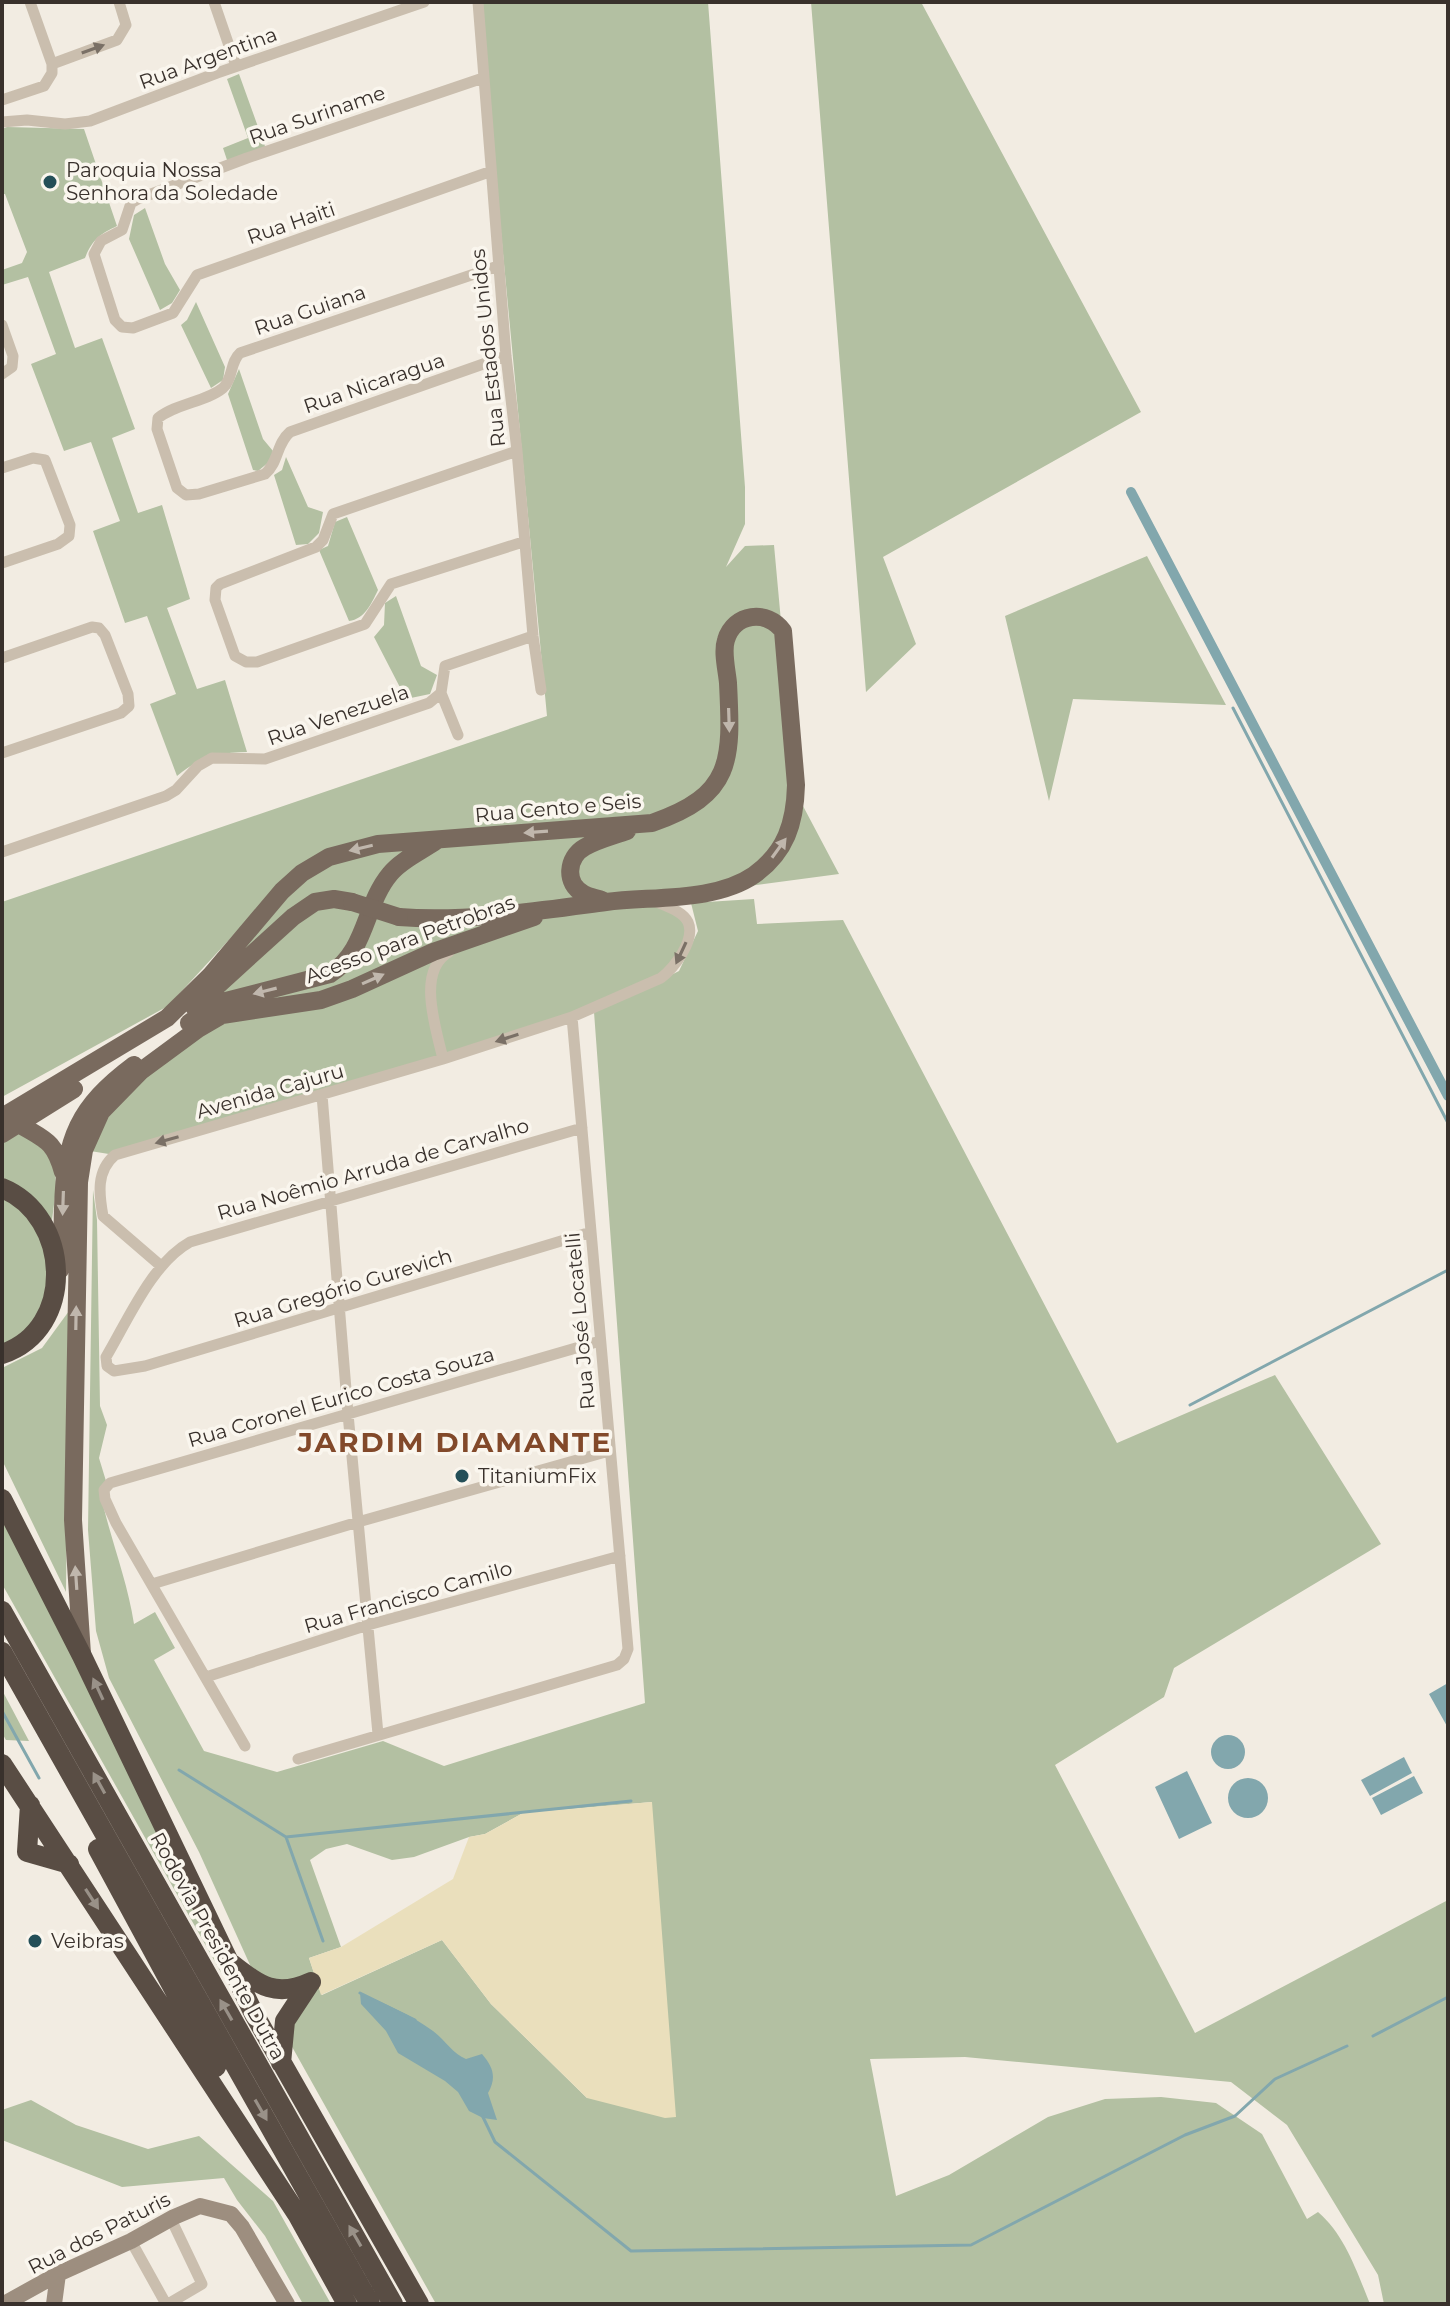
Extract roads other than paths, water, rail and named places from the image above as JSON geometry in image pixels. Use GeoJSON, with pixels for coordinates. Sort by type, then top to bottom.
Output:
{"type":"FeatureCollection","features":[{"type":"Feature","properties":{"kind":"highway"},"geometry":{"type":"LineString","coordinates":[[2,1188],[30,1207],[45,1230],[55,1259],[57,1287],[38,1332],[19,1348],[2,1354]]}},
{"type":"Feature","properties":{"kind":"highway"},"geometry":{"type":"LineString","coordinates":[[2,1499],[82,1656],[228,1961],[281,2063],[419,2304]]}},
{"type":"Feature","properties":{"kind":"highway","name":"Rodovia Presidente Dutra"},"geometry":{"type":"LineString","coordinates":[[2,1611],[393,2304]]}},
{"type":"Feature","properties":{"kind":"highway"},"geometry":{"type":"LineString","coordinates":[[2,1655],[68,1795],[347,2304]]}},
{"type":"Feature","properties":{"kind":"highway"},"geometry":{"type":"LineString","coordinates":[[2,1655],[370,2304]]}},
{"type":"Feature","properties":{"kind":"highway"},"geometry":{"type":"LineString","coordinates":[[2,1764],[297,2214]]}},
{"type":"Feature","properties":{"kind":"highway"},"geometry":{"type":"LineString","coordinates":[[30,1805],[27,1852],[69,1864]]}},
{"type":"Feature","properties":{"kind":"highway"},"geometry":{"type":"LineString","coordinates":[[228,1961],[274,1990],[294,1990],[311,1982],[285,2021],[281,2063]]}},
{"type":"Feature","properties":{"kind":"main road","name":"Rua Cento e Seis"},"geometry":{"type":"LineString","coordinates":[[10,1121],[167,1018],[210,976],[282,891],[302,873],[329,857],[378,844],[652,823],[684,812],[717,784],[727,762],[730,729],[725,642],[738,621],[766,618],[778,624],[783,631],[796,785],[795,810],[789,834],[772,858],[754,874],[728,889]]}},
{"type":"Feature","properties":{"kind":"main road"},"geometry":{"type":"LineString","coordinates":[[608,901],[581,893],[573,884],[571,862],[586,846],[652,823]]}},
{"type":"Feature","properties":{"kind":"main road"},"geometry":{"type":"LineString","coordinates":[[82,1656],[73,1520],[72,1136],[96,1096],[212,1006],[330,974],[340,968],[360,940],[379,891],[392,872],[438,839]]}},
{"type":"Feature","properties":{"kind":"main road","name":"Acesso para Petrobras"},"geometry":{"type":"LineString","coordinates":[[10,1121],[173,1025],[293,917],[315,902],[334,899],[399,917],[423,919],[555,910],[608,901],[728,889]]}},
{"type":"Feature","properties":{"kind":"main road","name":"Acesso para Petrobras"},"geometry":{"type":"LineString","coordinates":[[71,1178],[101,1112],[141,1071],[222,1015],[321,1000],[471,939],[555,910]]}},
{"type":"Feature","properties":{"kind":"main road"},"geometry":{"type":"LineString","coordinates":[[2,1134],[10,1121],[52,1144],[71,1178],[57,1287]]}},
{"type":"Feature","properties":{"kind":"main road","name":"Rua dos Paturis"},"geometry":{"type":"LineString","coordinates":[[4,2304],[58,2274],[200,2206],[215,2207],[231,2214],[242,2227],[287,2304]]}},
{"type":"Feature","properties":{"kind":"main road"},"geometry":{"type":"LineString","coordinates":[[54,2304],[58,2274]]}},
{"type":"Feature","properties":{"kind":"street"},"geometry":{"type":"LineString","coordinates":[[2,100],[44,86],[52,73],[52,64],[30,2]]}},
{"type":"Feature","properties":{"kind":"street"},"geometry":{"type":"LineString","coordinates":[[52,64],[117,40],[126,25],[119,2]]}},
{"type":"Feature","properties":{"kind":"street"},"geometry":{"type":"LineString","coordinates":[[214,2],[236,66]]}},
{"type":"Feature","properties":{"kind":"street","name":"Rua Argentina"},"geometry":{"type":"LineString","coordinates":[[2,122],[27,120],[65,124],[90,121],[236,66],[424,2]]}},
{"type":"Feature","properties":{"kind":"street","name":"Rua Estados Unidos"},"geometry":{"type":"LineString","coordinates":[[478,2],[489,172],[523,542],[541,690]]}},
{"type":"Feature","properties":{"kind":"street","name":"Rua Suriname"},"geometry":{"type":"LineString","coordinates":[[122,327],[115,320],[94,254],[101,241],[122,230],[131,203],[256,154],[483,78]]}},
{"type":"Feature","properties":{"kind":"street","name":"Rua Haiti"},"geometry":{"type":"LineString","coordinates":[[122,327],[133,328],[173,313],[197,275],[489,172]]}},
{"type":"Feature","properties":{"kind":"street","name":"Rua Guiana"},"geometry":{"type":"LineString","coordinates":[[186,495],[177,488],[157,429],[158,418],[170,408],[219,391],[227,384],[235,357],[244,351],[498,266]]}},
{"type":"Feature","properties":{"kind":"street"},"geometry":{"type":"LineString","coordinates":[[2,325],[13,356],[7,370]]}},
{"type":"Feature","properties":{"kind":"street","name":"Rua Nicaragua"},"geometry":{"type":"LineString","coordinates":[[186,495],[265,474],[273,468],[282,439],[290,432],[506,356]]}},
{"type":"Feature","properties":{"kind":"street"},"geometry":{"type":"LineString","coordinates":[[517,451],[333,514],[323,540],[316,547],[220,584],[216,588],[215,600],[235,656],[246,662],[257,662],[365,624],[391,584],[523,542]]}},
{"type":"Feature","properties":{"kind":"street"},"geometry":{"type":"LineString","coordinates":[[2,468],[33,458],[45,460],[70,525],[69,536],[58,544],[2,563]]}},
{"type":"Feature","properties":{"kind":"street"},"geometry":{"type":"LineString","coordinates":[[2,658],[92,627],[99,628],[105,635],[128,694],[129,706],[121,713],[2,753]]}},
{"type":"Feature","properties":{"kind":"street"},"geometry":{"type":"LineString","coordinates":[[458,735],[441,693],[445,666],[533,636]]}},
{"type":"Feature","properties":{"kind":"street","name":"Rua Venezuela"},"geometry":{"type":"LineString","coordinates":[[2,852],[166,796],[176,790],[198,766],[212,758],[255,760],[274,757],[429,703],[441,693]]}},
{"type":"Feature","properties":{"kind":"street","name":"Avenida Cajuru"},"geometry":{"type":"LineString","coordinates":[[161,1266],[103,1216],[101,1179],[107,1162],[115,1155],[443,1059],[572,1017],[661,978],[674,969],[689,935],[689,923],[682,914],[651,899]]}},
{"type":"Feature","properties":{"kind":"street"},"geometry":{"type":"LineString","coordinates":[[443,1059],[430,986],[432,976],[440,957],[471,939]]}},
{"type":"Feature","properties":{"kind":"street","name":"Rua José Locatelli"},"geometry":{"type":"LineString","coordinates":[[378,1734],[617,1665],[628,1649],[572,1017]]}},
{"type":"Feature","properties":{"kind":"street"},"geometry":{"type":"LineString","coordinates":[[298,1759],[378,1734],[322,1095]]}},
{"type":"Feature","properties":{"kind":"street","name":"Rua Noêmio Arruda de Carvalho"},"geometry":{"type":"LineString","coordinates":[[161,1266],[176,1249],[190,1242],[582,1128]]}},
{"type":"Feature","properties":{"kind":"street","name":"Rua Gregório Gurevich"},"geometry":{"type":"LineString","coordinates":[[161,1266],[106,1357],[107,1366],[114,1371],[145,1366],[591,1232]]}},
{"type":"Feature","properties":{"kind":"street","name":"Rua Coronel Eurico Costa Souza"},"geometry":{"type":"LineString","coordinates":[[152,1584],[105,1499],[104,1490],[110,1483],[600,1341]]}},
{"type":"Feature","properties":{"kind":"street"},"geometry":{"type":"LineString","coordinates":[[245,1746],[152,1584],[609,1451]]}},
{"type":"Feature","properties":{"kind":"street","name":"Rua Francisco Camilo"},"geometry":{"type":"LineString","coordinates":[[206,1677],[368,1625],[620,1556]]}},
{"type":"Feature","properties":{"kind":"street"},"geometry":{"type":"LineString","coordinates":[[131,2241],[167,2304],[202,2284],[171,2219]]}},
{"type":"Feature","properties":{"kind":"water"},"geometry":{"type":"Polygon","coordinates":[[[1448,1683],[1448,1728],[1429,1694],[1448,1683]]]}},
{"type":"Feature","properties":{"kind":"water"},"geometry":{"type":"Polygon","coordinates":[[[1228,1735],[1240,1740],[1245,1752],[1240,1764],[1228,1769],[1216,1764],[1211,1752],[1216,1740],[1228,1735]]]}},
{"type":"Feature","properties":{"kind":"water"},"geometry":{"type":"Polygon","coordinates":[[[1404,1757],[1412,1773],[1370,1796],[1361,1780],[1404,1757]]]}},
{"type":"Feature","properties":{"kind":"water"},"geometry":{"type":"Polygon","coordinates":[[[1187,1771],[1212,1823],[1179,1839],[1155,1787],[1187,1771]]]}},
{"type":"Feature","properties":{"kind":"water"},"geometry":{"type":"Polygon","coordinates":[[[1414,1776],[1423,1793],[1381,1815],[1372,1798],[1414,1776]]]}},
{"type":"Feature","properties":{"kind":"water"},"geometry":{"type":"Polygon","coordinates":[[[1248,1778],[1262,1784],[1268,1798],[1262,1812],[1248,1818],[1234,1812],[1228,1798],[1234,1784],[1248,1778]]]}},
{"type":"Feature","properties":{"kind":"water"},"geometry":{"type":"Polygon","coordinates":[[[360,1993],[425,2025],[461,2057],[466,2059],[482,2054],[492,2072],[488,2093],[497,2120],[469,2111],[458,2092],[445,2081],[398,2053],[386,2031],[361,2004],[360,1993]]]}},
{"type":"Feature","properties":{"kind":"waterway"},"geometry":{"type":"LineString","coordinates":[[1131,492],[1448,1096]]}},
{"type":"Feature","properties":{"kind":"waterway"},"geometry":{"type":"LineString","coordinates":[[1233,708],[1448,1123]]}},
{"type":"Feature","properties":{"kind":"waterway"},"geometry":{"type":"LineString","coordinates":[[1190,1405],[1448,1270]]}},
{"type":"Feature","properties":{"kind":"waterway"},"geometry":{"type":"LineString","coordinates":[[2,1711],[39,1778]]}},
{"type":"Feature","properties":{"kind":"waterway"},"geometry":{"type":"LineString","coordinates":[[179,1770],[286,1837],[323,1941]]}},
{"type":"Feature","properties":{"kind":"waterway"},"geometry":{"type":"LineString","coordinates":[[286,1837],[631,1801]]}},
{"type":"Feature","properties":{"kind":"waterway"},"geometry":{"type":"LineString","coordinates":[[360,1993],[415,2020]]}},
{"type":"Feature","properties":{"kind":"waterway"},"geometry":{"type":"LineString","coordinates":[[1373,2036],[1448,1997]]}},
{"type":"Feature","properties":{"kind":"waterway"},"geometry":{"type":"LineString","coordinates":[[482,2115],[495,2142],[631,2251],[971,2245],[1185,2135],[1235,2116],[1275,2079],[1347,2046]]}},
{"type":"Feature","properties":{"kind":"place","name":"Paroquia Nossa Senhora da Soledade"},"geometry":{"type":"Point","coordinates":[50,182]}},
{"type":"Feature","properties":{"kind":"place","name":"TitaniumFix"},"geometry":{"type":"Point","coordinates":[462,1476]}},
{"type":"Feature","properties":{"kind":"place","name":"Veibras"},"geometry":{"type":"Point","coordinates":[35,1941]}},
{"type":"Feature","properties":{"kind":"district","name":"JARDIM DIAMANTE"},"geometry":{"type":"Point","coordinates":[455,1442]}}]}
